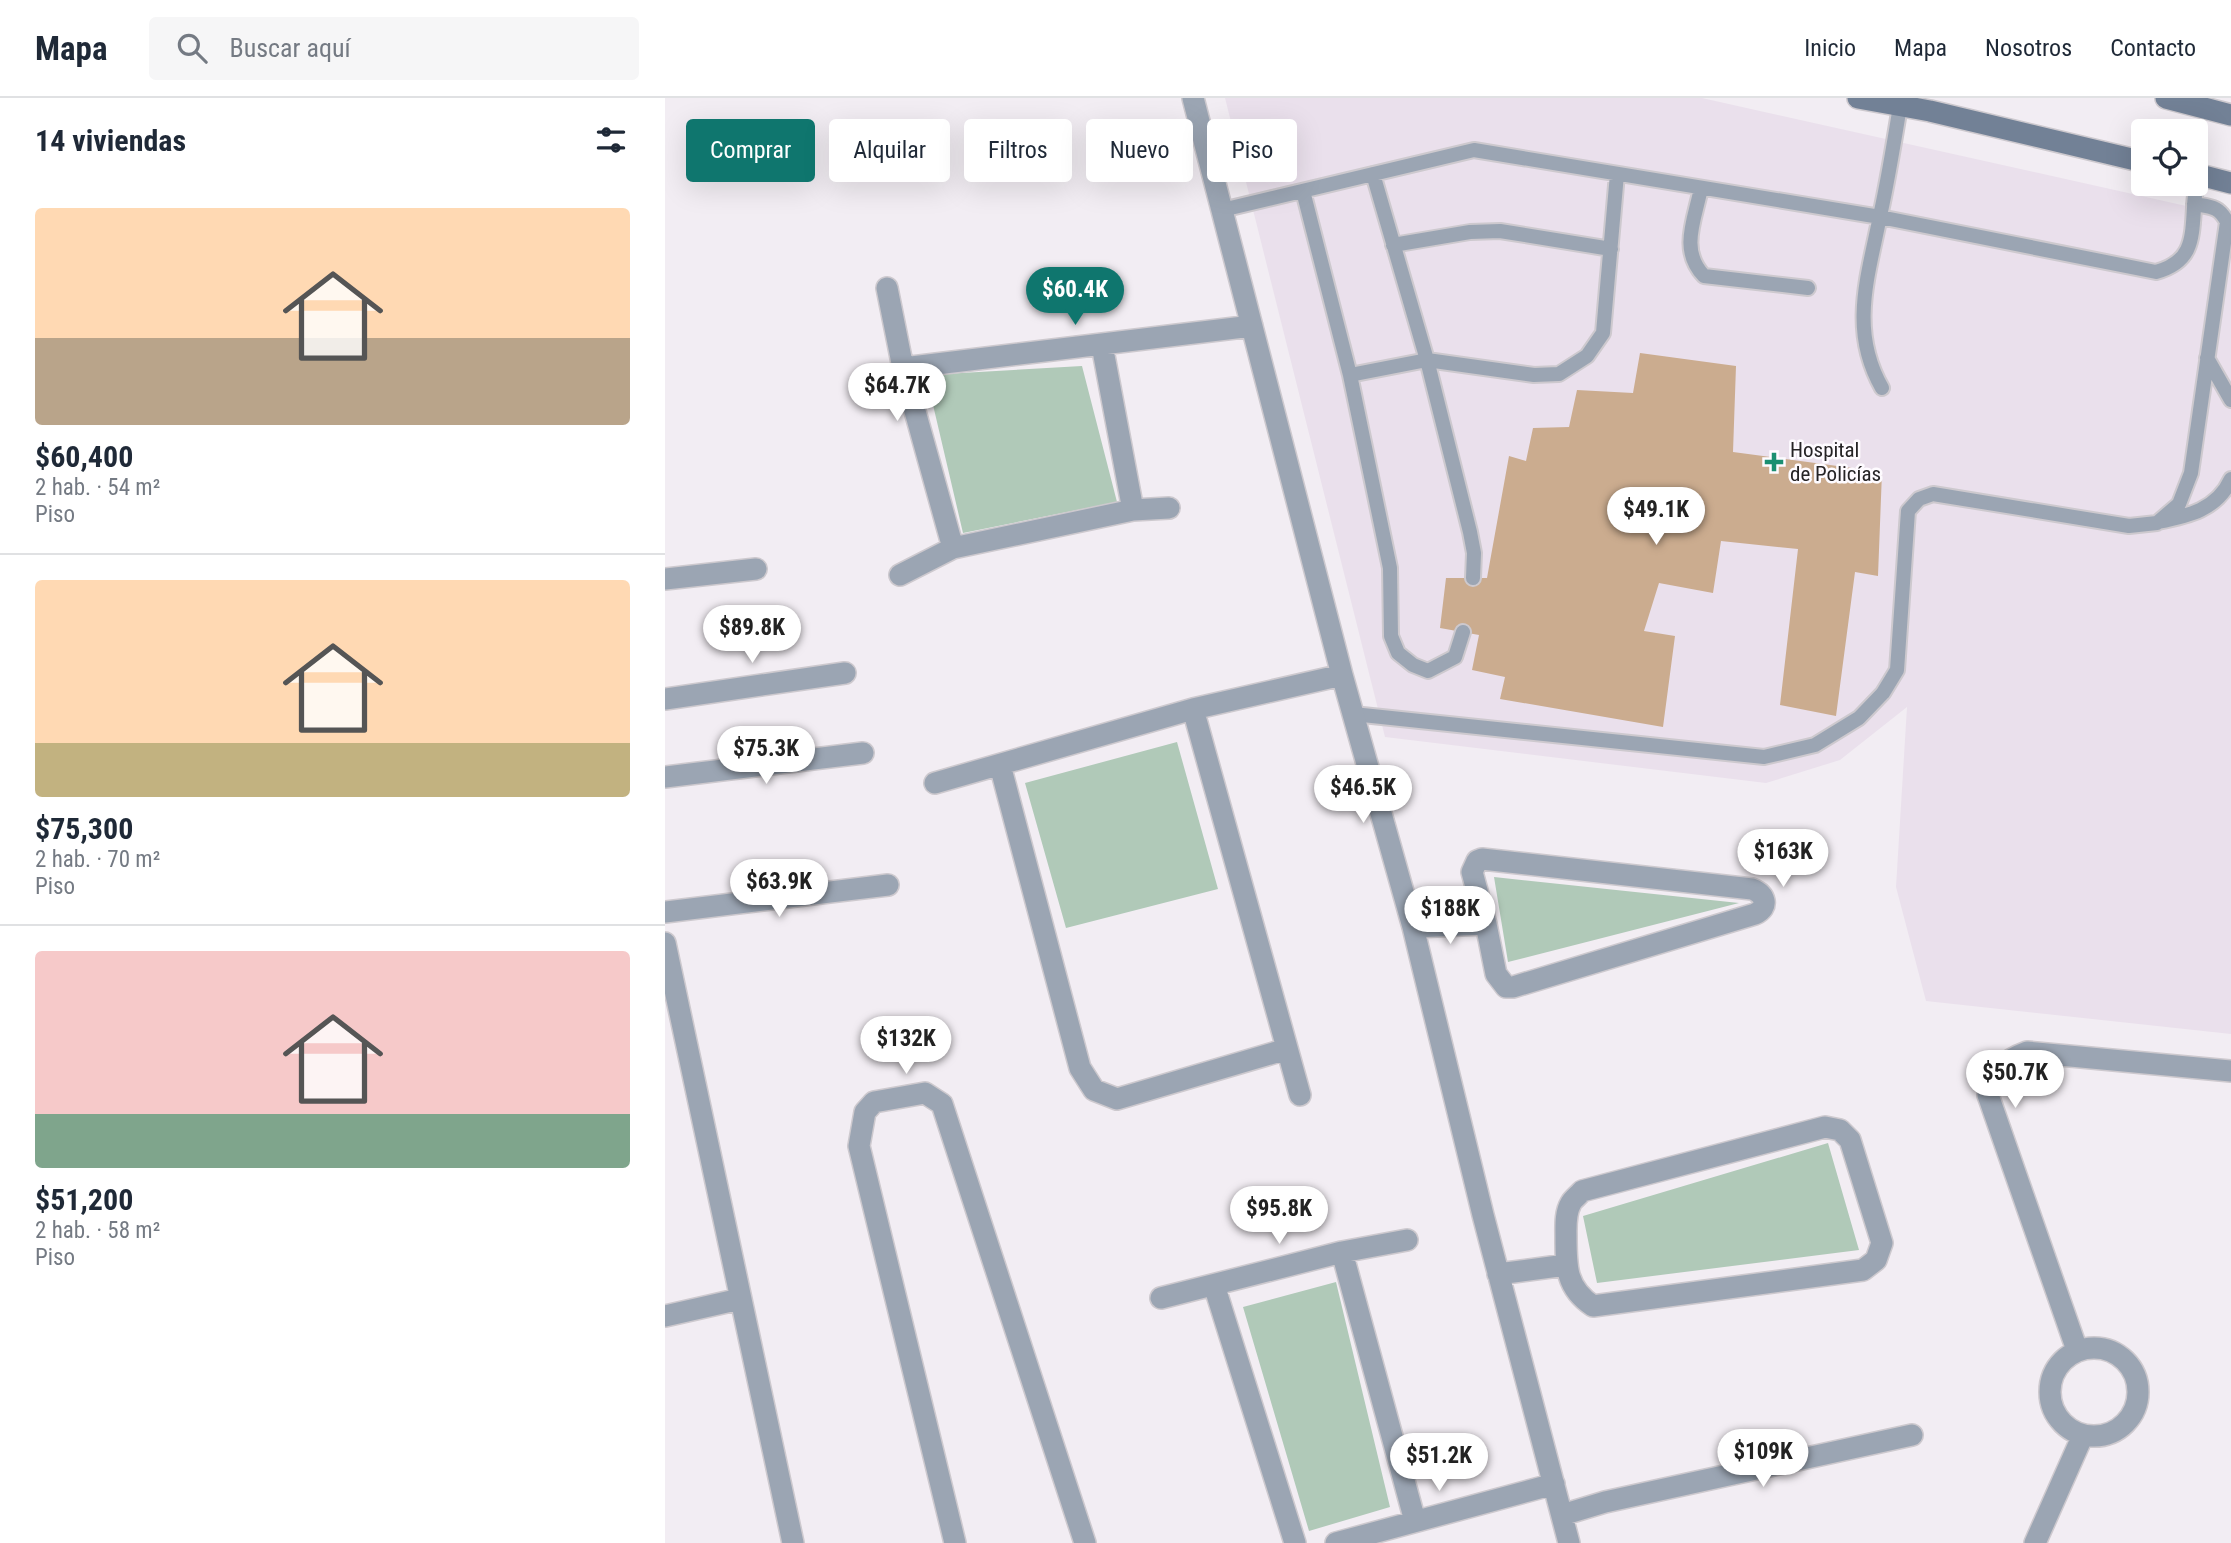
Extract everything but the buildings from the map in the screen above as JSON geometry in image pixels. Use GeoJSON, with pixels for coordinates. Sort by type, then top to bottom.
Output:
{"type":"FeatureCollection","features":[{"type":"Feature","properties":{"kind":"main road"},"geometry":{"type":"LineString","coordinates":[[1858,98],[2131,159]]}},
{"type":"Feature","properties":{"kind":"main road"},"geometry":{"type":"LineString","coordinates":[[2166,98],[2231,116]]}},
{"type":"Feature","properties":{"kind":"main road"},"geometry":{"type":"LineString","coordinates":[[2208,177],[2231,183]]}},
{"type":"Feature","properties":{"kind":"street"},"geometry":{"type":"LineString","coordinates":[[1193,98],[1342,675],[1413,927],[1498,1274],[1569,1543]]}},
{"type":"Feature","properties":{"kind":"street"},"geometry":{"type":"LineString","coordinates":[[887,288],[903,368],[953,548]]}},
{"type":"Feature","properties":{"kind":"street"},"geometry":{"type":"LineString","coordinates":[[903,368],[1252,327]]}},
{"type":"Feature","properties":{"kind":"street"},"geometry":{"type":"LineString","coordinates":[[1102,345],[1133,510]]}},
{"type":"Feature","properties":{"kind":"street"},"geometry":{"type":"LineString","coordinates":[[900,575],[953,548],[1133,510],[1169,508]]}},
{"type":"Feature","properties":{"kind":"street"},"geometry":{"type":"LineString","coordinates":[[665,579],[756,569]]}},
{"type":"Feature","properties":{"kind":"street"},"geometry":{"type":"LineString","coordinates":[[665,699],[845,673]]}},
{"type":"Feature","properties":{"kind":"street"},"geometry":{"type":"LineString","coordinates":[[935,783],[1193,709],[1342,675]]}},
{"type":"Feature","properties":{"kind":"street"},"geometry":{"type":"LineString","coordinates":[[1193,709],[1300,1095]]}},
{"type":"Feature","properties":{"kind":"street"},"geometry":{"type":"LineString","coordinates":[[665,777],[863,753]]}},
{"type":"Feature","properties":{"kind":"street"},"geometry":{"type":"LineString","coordinates":[[1000,765],[1080,1068],[1094,1090],[1117,1099],[1287,1049]]}},
{"type":"Feature","properties":{"kind":"street"},"geometry":{"type":"LineString","coordinates":[[1482,859],[1752,889],[1759,892],[1765,904],[1762,911],[1755,914],[1513,987],[1506,987],[1496,974],[1486,923],[1472,872],[1477,861],[1482,859]]}},
{"type":"Feature","properties":{"kind":"street"},"geometry":{"type":"LineString","coordinates":[[665,912],[888,885]]}},
{"type":"Feature","properties":{"kind":"street"},"geometry":{"type":"LineString","coordinates":[[1413,927],[1486,923]]}},
{"type":"Feature","properties":{"kind":"street"},"geometry":{"type":"LineString","coordinates":[[665,943],[793,1543]]}},
{"type":"Feature","properties":{"kind":"street"},"geometry":{"type":"LineString","coordinates":[[2077,1350],[1988,1095],[1994,1076],[2010,1058],[2027,1052],[2231,1071]]}},
{"type":"Feature","properties":{"kind":"street"},"geometry":{"type":"LineString","coordinates":[[955,1543],[859,1146],[865,1112],[874,1102],[925,1093],[941,1104],[1085,1543]]}},
{"type":"Feature","properties":{"kind":"street"},"geometry":{"type":"LineString","coordinates":[[1825,1127],[1840,1130],[1850,1140],[1882,1243],[1876,1260],[1863,1270],[1593,1307],[1572,1285],[1566,1265],[1566,1218],[1571,1203],[1583,1191],[1825,1127]]}},
{"type":"Feature","properties":{"kind":"street"},"geometry":{"type":"LineString","coordinates":[[1161,1298],[1342,1252],[1407,1240]]}},
{"type":"Feature","properties":{"kind":"street"},"geometry":{"type":"LineString","coordinates":[[1342,1252],[1415,1521]]}},
{"type":"Feature","properties":{"kind":"street"},"geometry":{"type":"LineString","coordinates":[[1498,1274],[1566,1265]]}},
{"type":"Feature","properties":{"kind":"street"},"geometry":{"type":"LineString","coordinates":[[1214,1285],[1295,1543]]}},
{"type":"Feature","properties":{"kind":"street"},"geometry":{"type":"LineString","coordinates":[[665,1315],[740,1299]]}},
{"type":"Feature","properties":{"kind":"street"},"geometry":{"type":"LineString","coordinates":[[2092,1347],[2121,1355],[2132,1367],[2138,1380],[2139,1396],[2135,1411],[2114,1432],[2099,1436],[2083,1435],[2070,1430],[2060,1421],[2053,1409],[2051,1381],[2056,1368],[2077,1350],[2092,1347]]}},
{"type":"Feature","properties":{"kind":"street"},"geometry":{"type":"LineString","coordinates":[[1562,1515],[1605,1503],[1912,1435]]}},
{"type":"Feature","properties":{"kind":"street"},"geometry":{"type":"LineString","coordinates":[[2035,1543],[2083,1435]]}},
{"type":"Feature","properties":{"kind":"street"},"geometry":{"type":"LineString","coordinates":[[1336,1543],[1554,1484]]}},
{"type":"Feature","properties":{"kind":"lane"},"geometry":{"type":"LineString","coordinates":[[1882,388],[1866,352],[1862,323],[1867,275],[1901,106]]}},
{"type":"Feature","properties":{"kind":"lane"},"geometry":{"type":"LineString","coordinates":[[1222,210],[1474,150],[1880,217],[2156,272],[2170,268],[2185,256],[2193,236],[2195,196]]}},
{"type":"Feature","properties":{"kind":"lane"},"geometry":{"type":"LineString","coordinates":[[1373,174],[1427,360],[1470,532],[1474,553],[1473,578]]}},
{"type":"Feature","properties":{"kind":"lane"},"geometry":{"type":"LineString","coordinates":[[1350,375],[1427,360],[1534,375],[1559,374],[1587,356],[1603,333],[1617,174]]}},
{"type":"Feature","properties":{"kind":"lane"},"geometry":{"type":"LineString","coordinates":[[1701,188],[1688,248],[1691,259],[1704,276],[1808,288]]}},
{"type":"Feature","properties":{"kind":"lane"},"geometry":{"type":"LineString","coordinates":[[1303,191],[1350,375],[1389,568],[1391,636],[1398,653],[1413,665],[1428,671],[1455,657],[1463,632]]}},
{"type":"Feature","properties":{"kind":"lane"},"geometry":{"type":"LineString","coordinates":[[2157,523],[2179,504],[2190,473],[2227,222],[2223,212],[2213,207],[2194,204]]}},
{"type":"Feature","properties":{"kind":"lane"},"geometry":{"type":"LineString","coordinates":[[1393,245],[1470,232],[1500,231],[1611,248]]}},
{"type":"Feature","properties":{"kind":"lane"},"geometry":{"type":"LineString","coordinates":[[2207,358],[2231,400]]}},
{"type":"Feature","properties":{"kind":"lane"},"geometry":{"type":"LineString","coordinates":[[1353,714],[1764,757],[1815,745],[1859,718],[1883,693],[1897,670],[1908,511],[1919,499],[1933,494],[2129,526],[2192,516],[2212,504],[2231,479]]}},
{"type":"Feature","properties":{"kind":"shaded area","name":"Hospital de Policías"},"geometry":{"type":"Polygon","coordinates":[[[1225,98],[1702,98],[2131,194],[2131,196],[2231,216],[2231,1034],[1926,1001],[1896,887],[1907,707],[1840,760],[1766,783],[1385,737],[1246,182],[1297,182],[1297,119],[1230,119],[1225,98]]]}},
{"type":"Feature","properties":{"kind":"green space"},"geometry":{"type":"Polygon","coordinates":[[[1082,366],[1117,502],[963,533],[926,375],[1082,366]]]}},
{"type":"Feature","properties":{"kind":"green space"},"geometry":{"type":"Polygon","coordinates":[[[1177,742],[1218,889],[1066,928],[1025,783],[1177,742]]]}},
{"type":"Feature","properties":{"kind":"green space"},"geometry":{"type":"Polygon","coordinates":[[[1494,877],[1739,903],[1508,962],[1494,877]]]}},
{"type":"Feature","properties":{"kind":"green space"},"geometry":{"type":"Polygon","coordinates":[[[1828,1143],[1859,1250],[1597,1283],[1583,1216],[1828,1143]]]}},
{"type":"Feature","properties":{"kind":"green space"},"geometry":{"type":"Polygon","coordinates":[[[1336,1282],[1390,1507],[1309,1531],[1243,1307],[1336,1282]]]}},
{"type":"Feature","properties":{"kind":"place","name":"Hospital de Policías"},"geometry":{"type":"Point","coordinates":[1774,462]}}]}
